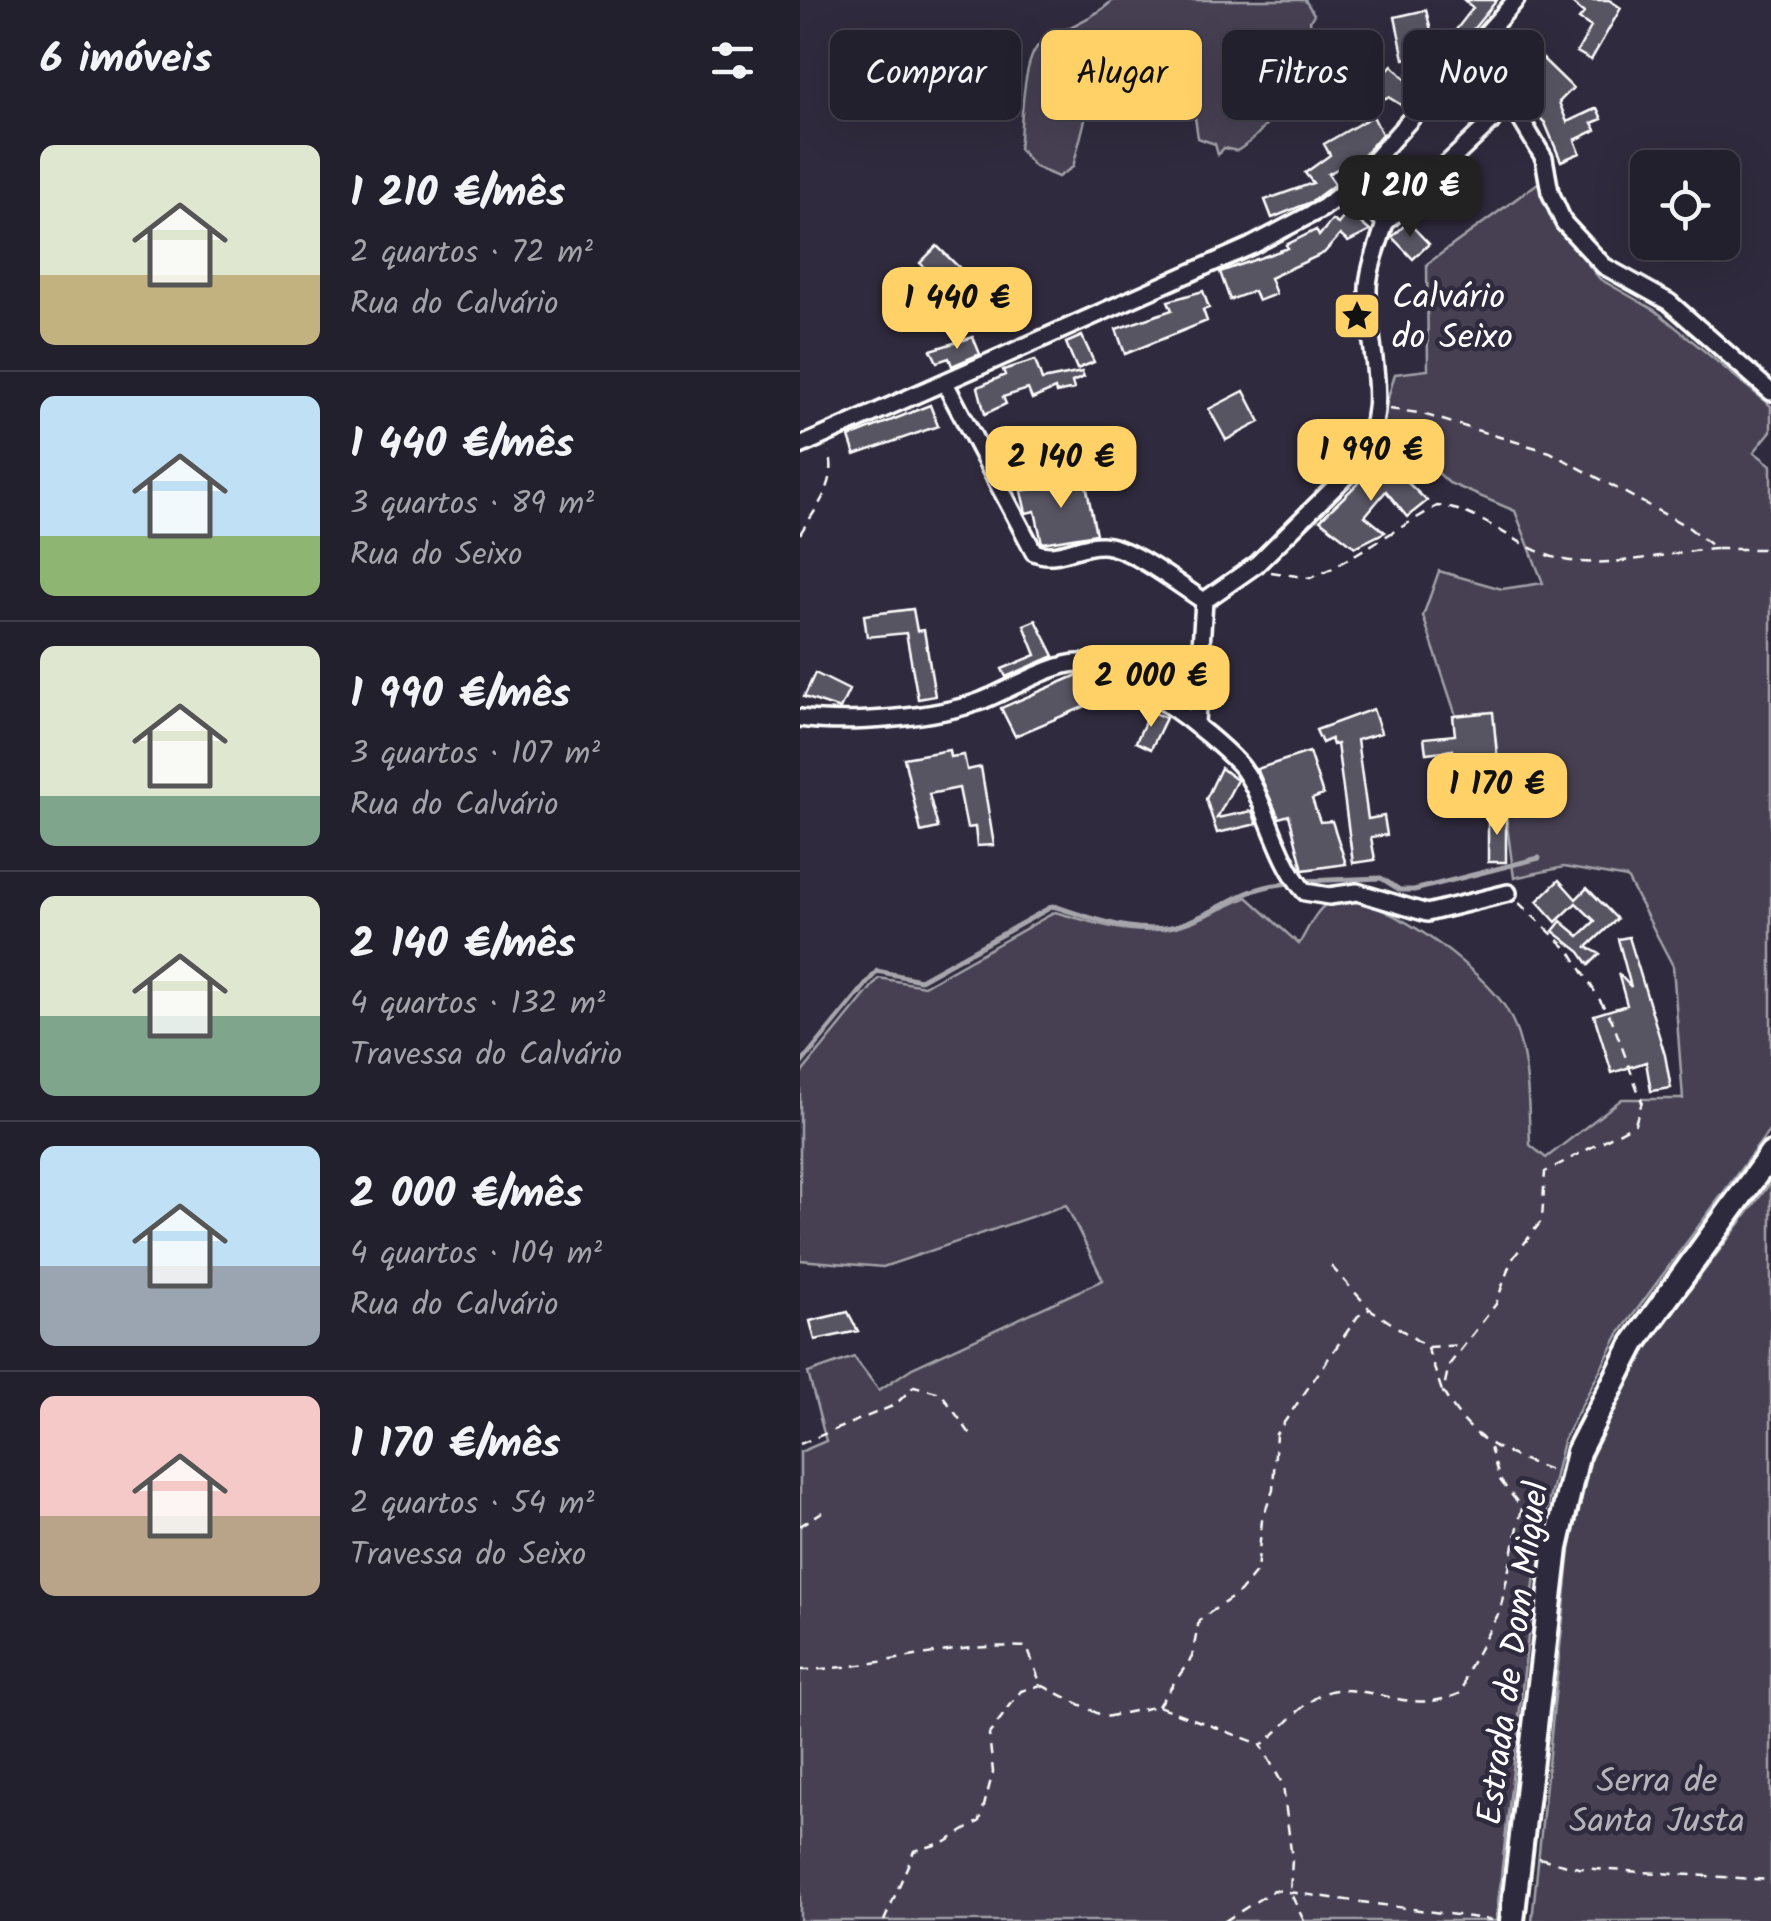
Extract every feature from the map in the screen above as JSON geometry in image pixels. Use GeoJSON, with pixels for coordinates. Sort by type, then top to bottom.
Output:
{"type":"FeatureCollection","features":[{"type":"Feature","properties":{"kind":"main road","name":"Estrada de Dom Miguel"},"geometry":{"type":"LineString","coordinates":[[1512,1921],[1556,1548],[1572,1478],[1592,1420],[1634,1343],[1771,1154]]}},
{"type":"Feature","properties":{"kind":"street"},"geometry":{"type":"LineString","coordinates":[[1489,30],[1516,0]]}},
{"type":"Feature","properties":{"kind":"street"},"geometry":{"type":"LineString","coordinates":[[800,446],[1251,246],[1323,208],[1353,184],[1409,120]]}},
{"type":"Feature","properties":{"kind":"street"},"geometry":{"type":"LineString","coordinates":[[1204,601],[1257,564],[1358,464],[1377,422],[1368,288],[1385,223],[1491,120]]}},
{"type":"Feature","properties":{"kind":"street"},"geometry":{"type":"LineString","coordinates":[[1524,120],[1544,158],[1550,192],[1564,223],[1604,266],[1670,302],[1771,392]]}},
{"type":"Feature","properties":{"kind":"street"},"geometry":{"type":"LineString","coordinates":[[1353,184],[1385,223]]}},
{"type":"Feature","properties":{"kind":"street"},"geometry":{"type":"LineString","coordinates":[[946,383],[1034,552],[1046,557],[1100,544],[1120,548],[1204,601]]}},
{"type":"Feature","properties":{"kind":"street"},"geometry":{"type":"LineString","coordinates":[[1196,722],[1201,699],[1204,601]]}},
{"type":"Feature","properties":{"kind":"street"},"geometry":{"type":"LineString","coordinates":[[800,718],[842,724],[976,703],[1075,662],[1100,666],[1196,722],[1242,768],[1287,871],[1304,892],[1330,896],[1357,892],[1427,913],[1508,893]]}},
{"type":"Feature","properties":{"kind":"path"},"geometry":{"type":"LineString","coordinates":[[1378,407],[1419,413],[1550,452],[1688,527],[1716,548]]}},
{"type":"Feature","properties":{"kind":"path"},"geometry":{"type":"LineString","coordinates":[[800,534],[826,494],[832,463],[824,436]]}},
{"type":"Feature","properties":{"kind":"path"},"geometry":{"type":"LineString","coordinates":[[1257,564],[1277,575],[1310,578],[1437,506],[1460,511],[1512,540],[1564,560],[1608,564],[1656,553],[1716,548],[1762,550],[1771,558]]}},
{"type":"Feature","properties":{"kind":"path"},"geometry":{"type":"LineString","coordinates":[[1443,1392],[1449,1365],[1496,1304],[1511,1261],[1542,1220],[1544,1172],[1635,1124],[1642,1102],[1612,1020],[1570,951],[1508,893]]}},
{"type":"Feature","properties":{"kind":"path"},"geometry":{"type":"LineString","coordinates":[[1331,1266],[1370,1309],[1427,1347],[1443,1392],[1460,1421],[1490,1447],[1572,1478]]}},
{"type":"Feature","properties":{"kind":"path"},"geometry":{"type":"LineString","coordinates":[[1158,1706],[1192,1657],[1198,1620],[1240,1592],[1257,1571],[1262,1520],[1273,1490],[1276,1434],[1358,1316],[1370,1309]]}},
{"type":"Feature","properties":{"kind":"path"},"geometry":{"type":"LineString","coordinates":[[1427,1347],[1465,1344]]}},
{"type":"Feature","properties":{"kind":"path"},"geometry":{"type":"LineString","coordinates":[[800,1444],[895,1406],[914,1386],[941,1393],[974,1438]]}},
{"type":"Feature","properties":{"kind":"path"},"geometry":{"type":"LineString","coordinates":[[1261,1744],[1306,1706],[1336,1690],[1384,1699],[1442,1702],[1464,1692],[1466,1673],[1500,1611],[1522,1508],[1500,1480],[1490,1447]]}},
{"type":"Feature","properties":{"kind":"path"},"geometry":{"type":"LineString","coordinates":[[800,1526],[822,1512]]}},
{"type":"Feature","properties":{"kind":"path"},"geometry":{"type":"LineString","coordinates":[[800,1670],[844,1670],[900,1656],[930,1657],[976,1644],[1028,1647],[1041,1685]]}},
{"type":"Feature","properties":{"kind":"path"},"geometry":{"type":"LineString","coordinates":[[884,1921],[914,1851],[946,1842],[980,1821],[992,1772],[988,1734],[1021,1691],[1041,1685],[1105,1717],[1158,1706],[1261,1744],[1282,1785],[1292,1860],[1290,1892],[1304,1921]]}},
{"type":"Feature","properties":{"kind":"path"},"geometry":{"type":"LineString","coordinates":[[1520,1847],[1543,1860],[1579,1868],[1771,1880]]}},
{"type":"Feature","properties":{"kind":"path"},"geometry":{"type":"LineString","coordinates":[[1225,1921],[1274,1890],[1498,1921]]}},
{"type":"Feature","properties":{"kind":"green space"},"geometry":{"type":"Polygon","coordinates":[[[1113,0],[1305,0],[1314,14],[1312,30],[1222,30],[1222,120],[1269,120],[1237,151],[1224,148],[1218,155],[1215,144],[1198,138],[1195,120],[1202,120],[1202,30],[1064,30],[1113,0]]]}},
{"type":"Feature","properties":{"kind":"green space"},"geometry":{"type":"Polygon","coordinates":[[[1040,44],[1041,120],[1085,120],[1073,167],[1058,177],[1035,167],[1019,149],[1030,63],[1040,44]]]}},
{"type":"Feature","properties":{"kind":"green space"},"geometry":{"type":"Polygon","coordinates":[[[1542,180],[1556,225],[1600,279],[1656,311],[1771,406],[1771,431],[1754,452],[1771,465],[1771,1128],[1619,1334],[1563,1441],[1538,1548],[1496,1921],[800,1921],[800,1452],[826,1441],[808,1373],[854,1357],[879,1390],[912,1368],[1103,1280],[1066,1205],[883,1267],[800,1260],[800,1075],[879,978],[924,986],[1055,912],[1112,927],[1153,930],[1193,921],[1247,897],[1299,944],[1320,909],[1343,900],[1395,916],[1424,933],[1495,994],[1515,1025],[1520,1042],[1530,1145],[1546,1158],[1622,1099],[1683,1099],[1673,966],[1627,878],[1564,867],[1514,878],[1492,712],[1456,716],[1423,616],[1439,571],[1502,589],[1543,583],[1515,511],[1449,483],[1399,436],[1377,436],[1395,374],[1428,370],[1427,264],[1542,180]]]}},
{"type":"Feature","properties":{"kind":"green space","name":"Serra de Santa Justa"},"geometry":{"type":"Polygon","coordinates":[[[1771,1182],[1771,1921],[1532,1921],[1570,1549],[1591,1458],[1643,1352],[1771,1182]]]}},
{"type":"Feature","properties":{"kind":"building"},"geometry":{"type":"Polygon","coordinates":[[[1464,0],[1497,0],[1473,30],[1456,30],[1473,8],[1464,0]]]}},
{"type":"Feature","properties":{"kind":"building"},"geometry":{"type":"Polygon","coordinates":[[[1568,0],[1609,0],[1621,8],[1591,60],[1577,52],[1591,27],[1579,19],[1584,13],[1568,0]]]}},
{"type":"Feature","properties":{"kind":"building"},"geometry":{"type":"Polygon","coordinates":[[[1426,10],[1431,30],[1403,30],[1403,54],[1395,17],[1426,10]]]}},
{"type":"Feature","properties":{"kind":"building"},"geometry":{"type":"Polygon","coordinates":[[[1544,60],[1573,88],[1559,102],[1567,122],[1597,108],[1602,119],[1592,123],[1596,130],[1575,140],[1580,153],[1561,161],[1545,123],[1544,60]]]}},
{"type":"Feature","properties":{"kind":"building"},"geometry":{"type":"Polygon","coordinates":[[[1392,65],[1403,77],[1403,106],[1388,97],[1383,99],[1383,75],[1392,65]]]}},
{"type":"Feature","properties":{"kind":"building"},"geometry":{"type":"Polygon","coordinates":[[[1366,120],[1375,120],[1382,134],[1364,155],[1328,174],[1335,184],[1311,202],[1272,218],[1265,200],[1313,183],[1305,173],[1330,155],[1324,144],[1366,120]]]}},
{"type":"Feature","properties":{"kind":"building"},"geometry":{"type":"Polygon","coordinates":[[[1348,212],[1370,231],[1348,242],[1340,235],[1324,253],[1270,278],[1276,294],[1258,301],[1254,291],[1230,300],[1220,272],[1288,248],[1286,245],[1316,230],[1319,236],[1332,220],[1338,224],[1348,212]]]}},
{"type":"Feature","properties":{"kind":"building"},"geometry":{"type":"Polygon","coordinates":[[[1408,222],[1429,244],[1413,259],[1392,237],[1408,222]]]}},
{"type":"Feature","properties":{"kind":"building"},"geometry":{"type":"Polygon","coordinates":[[[937,246],[969,277],[953,294],[920,263],[937,246]]]}},
{"type":"Feature","properties":{"kind":"building"},"geometry":{"type":"Polygon","coordinates":[[[1203,291],[1209,308],[1203,310],[1207,321],[1125,354],[1116,329],[1172,310],[1168,301],[1203,291]]]}},
{"type":"Feature","properties":{"kind":"building"},"geometry":{"type":"Polygon","coordinates":[[[1082,336],[1094,362],[1077,369],[1066,343],[1082,336]]]}},
{"type":"Feature","properties":{"kind":"building"},"geometry":{"type":"Polygon","coordinates":[[[973,337],[980,354],[952,366],[949,358],[937,362],[931,350],[973,337]]]}},
{"type":"Feature","properties":{"kind":"building"},"geometry":{"type":"Polygon","coordinates":[[[1035,360],[1042,380],[1082,372],[1084,377],[1072,382],[1074,389],[1056,393],[1055,389],[1032,399],[1028,389],[1003,397],[1006,404],[985,414],[978,387],[1005,375],[1003,370],[1035,360]]]}},
{"type":"Feature","properties":{"kind":"building"},"geometry":{"type":"Polygon","coordinates":[[[1244,391],[1260,422],[1226,440],[1209,409],[1244,391]]]}},
{"type":"Feature","properties":{"kind":"building"},"geometry":{"type":"Polygon","coordinates":[[[930,405],[938,426],[855,455],[849,437],[930,405]]]}},
{"type":"Feature","properties":{"kind":"building"},"geometry":{"type":"Polygon","coordinates":[[[1383,459],[1427,501],[1407,517],[1386,491],[1365,516],[1385,532],[1355,547],[1320,520],[1383,459]]]}},
{"type":"Feature","properties":{"kind":"building"},"geometry":{"type":"Polygon","coordinates":[[[1085,479],[1096,534],[1042,543],[1035,511],[1026,513],[1021,491],[1085,479]]]}},
{"type":"Feature","properties":{"kind":"building"},"geometry":{"type":"Polygon","coordinates":[[[913,609],[917,631],[924,630],[935,696],[918,699],[906,633],[867,637],[864,615],[913,609]]]}},
{"type":"Feature","properties":{"kind":"building"},"geometry":{"type":"Polygon","coordinates":[[[1036,620],[1054,656],[1006,677],[1002,669],[1036,655],[1024,625],[1036,620]]]}},
{"type":"Feature","properties":{"kind":"building"},"geometry":{"type":"Polygon","coordinates":[[[815,673],[849,690],[840,709],[804,697],[815,673]]]}},
{"type":"Feature","properties":{"kind":"building"},"geometry":{"type":"Polygon","coordinates":[[[1080,674],[1087,690],[1082,692],[1086,706],[1015,736],[1001,708],[1080,674]]]}},
{"type":"Feature","properties":{"kind":"building"},"geometry":{"type":"Polygon","coordinates":[[[1373,709],[1381,733],[1357,740],[1368,819],[1384,816],[1387,835],[1371,837],[1375,860],[1353,863],[1337,744],[1333,745],[1331,739],[1322,743],[1316,730],[1373,709]]]}},
{"type":"Feature","properties":{"kind":"building"},"geometry":{"type":"Polygon","coordinates":[[[1150,711],[1166,718],[1151,749],[1136,742],[1150,711]]]}},
{"type":"Feature","properties":{"kind":"building"},"geometry":{"type":"Polygon","coordinates":[[[1493,712],[1498,768],[1477,769],[1478,788],[1456,790],[1453,750],[1426,753],[1424,738],[1455,735],[1453,716],[1493,712]]]}},
{"type":"Feature","properties":{"kind":"building"},"geometry":{"type":"Polygon","coordinates":[[[949,750],[950,757],[964,755],[967,770],[981,767],[994,845],[977,846],[975,827],[967,828],[959,788],[929,794],[938,828],[921,832],[904,758],[949,750]]]}},
{"type":"Feature","properties":{"kind":"building"},"geometry":{"type":"Polygon","coordinates":[[[1309,752],[1323,795],[1312,799],[1320,822],[1332,821],[1346,864],[1303,870],[1289,815],[1279,818],[1257,769],[1309,752]]]}},
{"type":"Feature","properties":{"kind":"building"},"geometry":{"type":"Polygon","coordinates":[[[1221,768],[1237,780],[1217,818],[1252,811],[1257,824],[1217,833],[1206,799],[1221,768]]]}},
{"type":"Feature","properties":{"kind":"building"},"geometry":{"type":"Polygon","coordinates":[[[1488,815],[1506,815],[1506,862],[1488,862],[1488,815]]]}},
{"type":"Feature","properties":{"kind":"building"},"geometry":{"type":"Polygon","coordinates":[[[1559,880],[1576,899],[1587,888],[1617,919],[1587,947],[1600,954],[1589,965],[1580,952],[1553,931],[1561,921],[1579,936],[1595,921],[1576,903],[1556,922],[1537,901],[1559,880]]]}},
{"type":"Feature","properties":{"kind":"building"},"geometry":{"type":"Polygon","coordinates":[[[1629,937],[1665,1055],[1671,1088],[1651,1091],[1646,1062],[1612,1073],[1594,1015],[1627,1005],[1618,973],[1631,987],[1618,939],[1629,937]]]}},
{"type":"Feature","properties":{"kind":"building"},"geometry":{"type":"Polygon","coordinates":[[[848,1312],[858,1331],[815,1340],[810,1321],[848,1312]]]}},
{"type":"Feature","properties":{"kind":"waterway"},"geometry":{"type":"LineString","coordinates":[[1302,881],[1381,878],[1400,890],[1414,890],[1539,858]]}},
{"type":"Feature","properties":{"kind":"waterway"},"geometry":{"type":"LineString","coordinates":[[800,1065],[877,971],[920,980],[1053,906],[1117,925],[1166,928],[1197,918],[1257,889],[1290,883]]}},
{"type":"Feature","properties":{"kind":"place","name":"Calvário do Seixo"},"geometry":{"type":"Point","coordinates":[1357,316]}}]}
